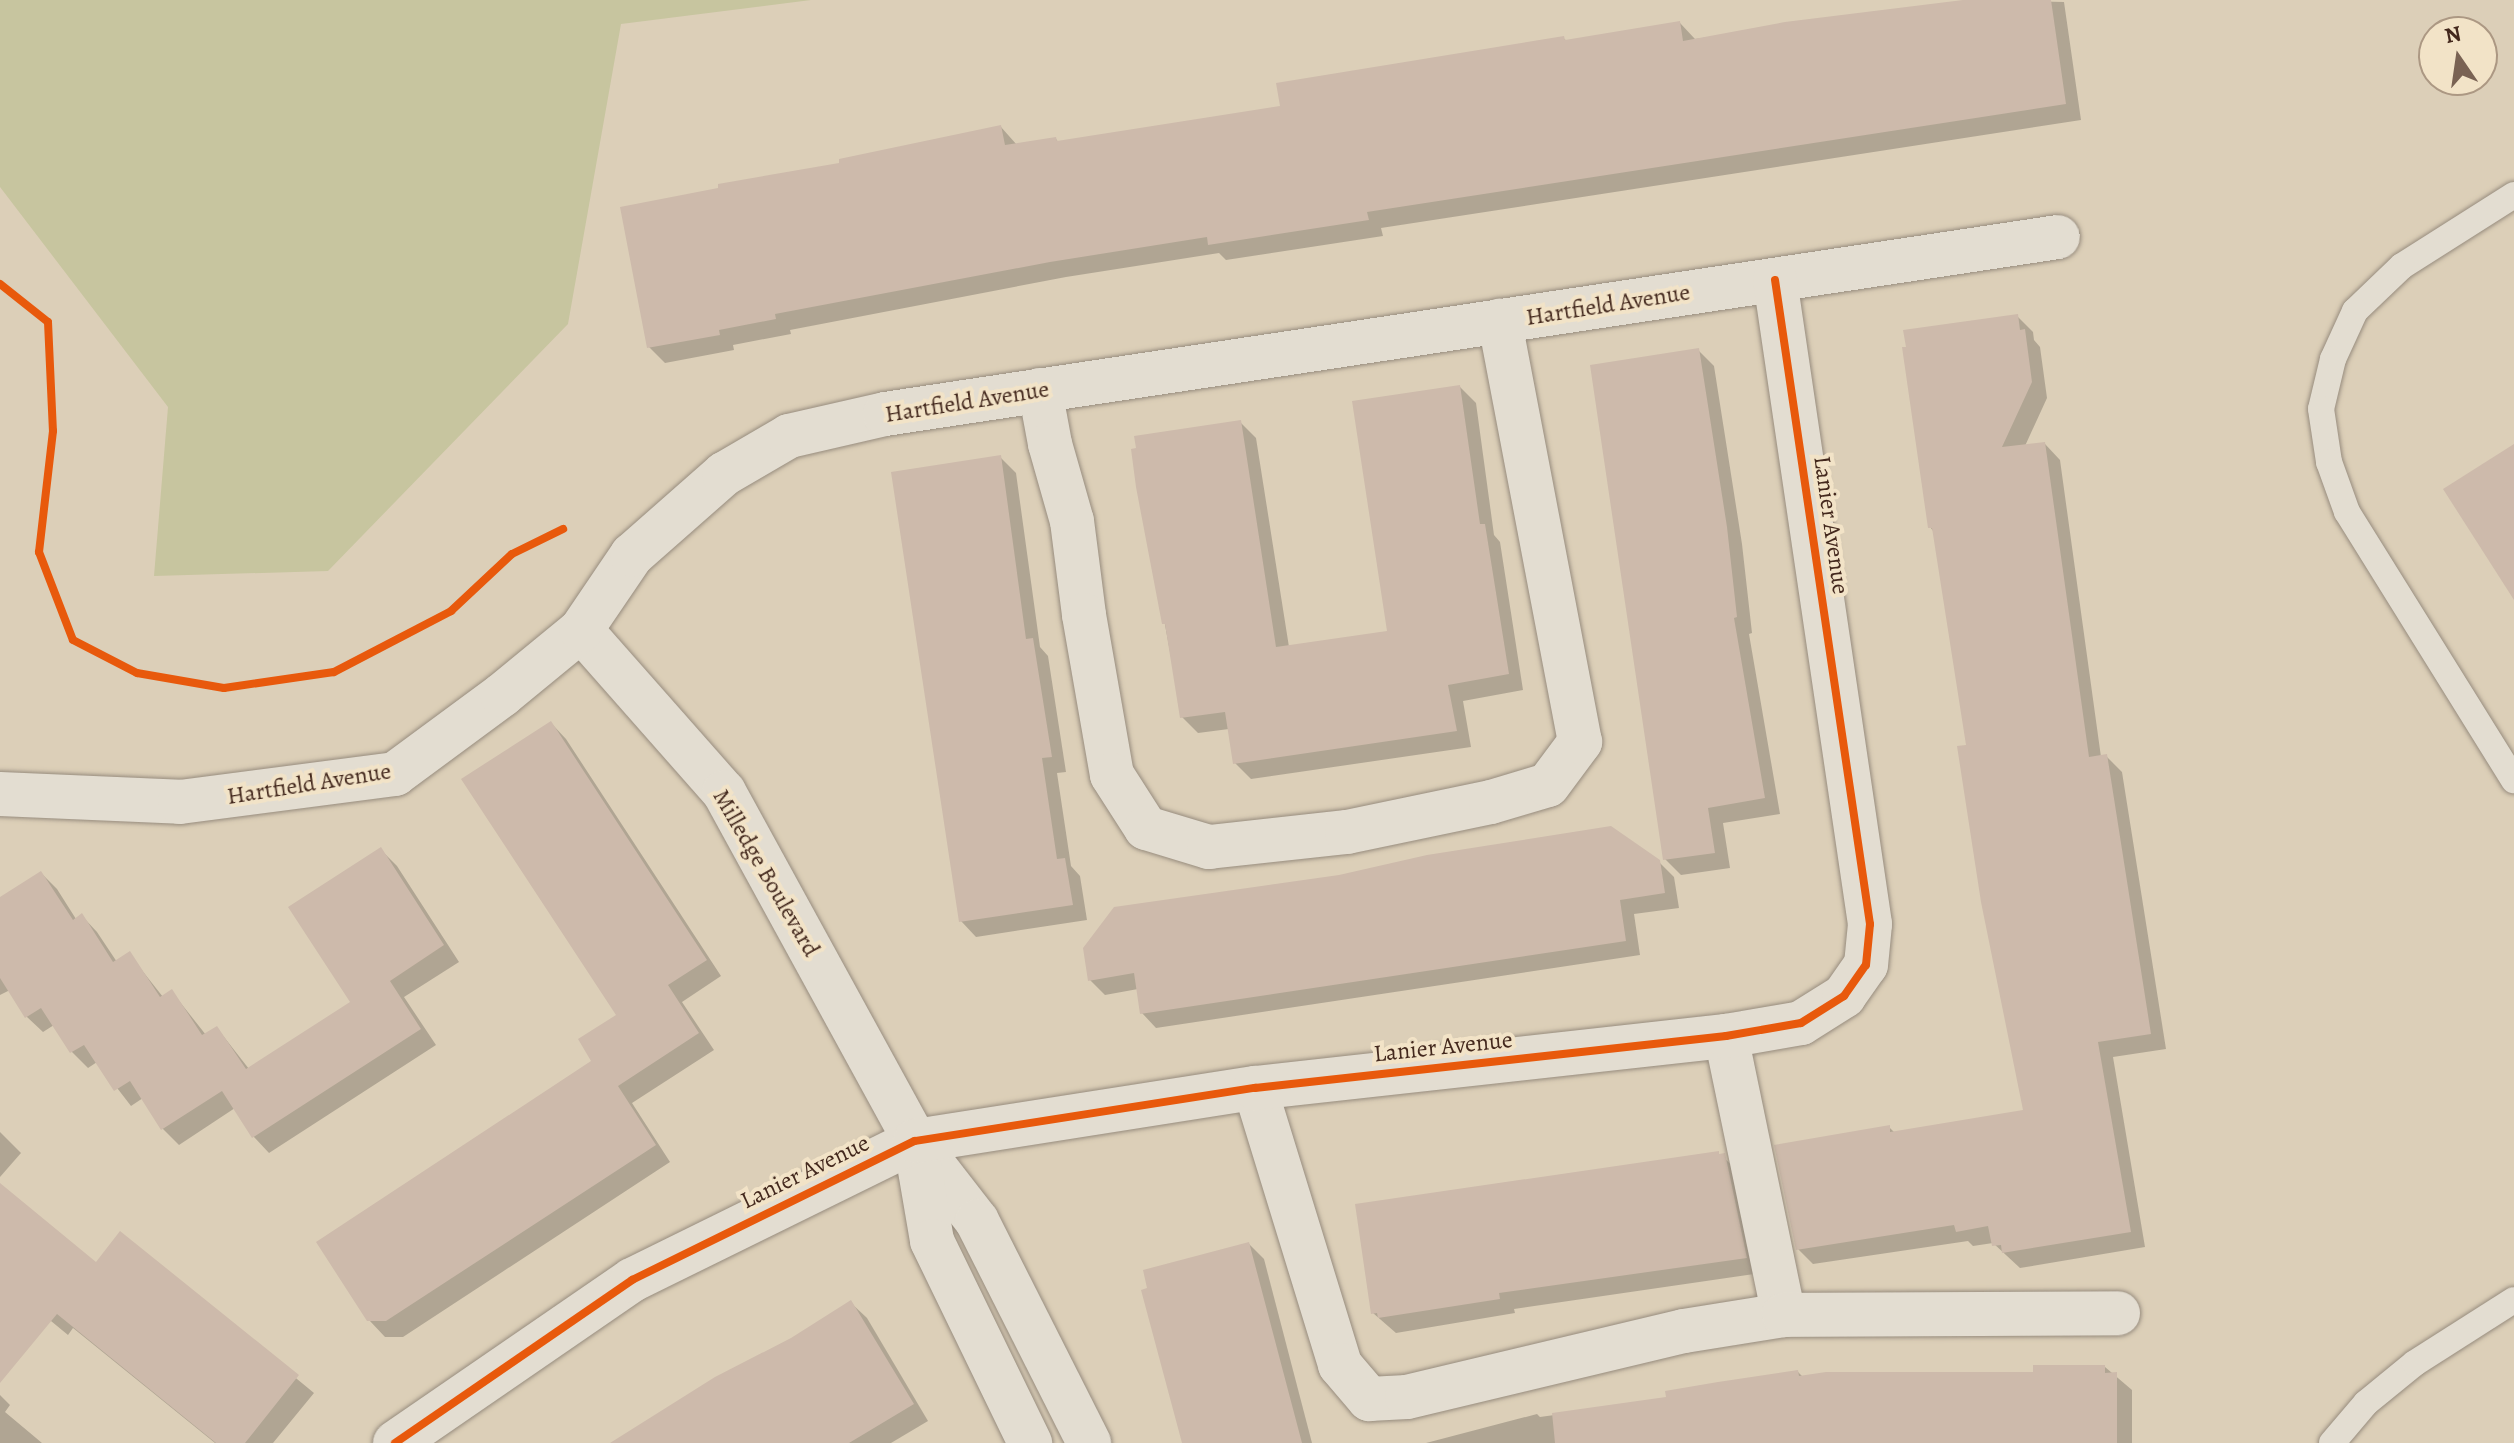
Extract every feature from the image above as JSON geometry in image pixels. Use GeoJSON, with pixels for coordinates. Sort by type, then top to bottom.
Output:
{"type":"FeatureCollection","features":[{"type":"Feature","properties":{"kind":"street","name":"Hartfield Avenue"},"geometry":{"type":"LineString","coordinates":[[0,794],[180,802],[395,774],[502,695],[581,630],[632,555],[724,474],[789,436],[885,414],[2058,237]]}},
{"type":"Feature","properties":{"kind":"street","name":"Lanier Avenue"},"geometry":{"type":"LineString","coordinates":[[395,1443],[632,1280],[915,1141],[1255,1088],[1726,1036],[1801,1023],[1844,996],[1866,965],[1870,924],[1775,280]]}},
{"type":"Feature","properties":{"kind":"street"},"geometry":{"type":"LineString","coordinates":[[1040,390],[1050,444],[1072,521],[1112,775],[1146,828],[1209,847],[1347,832],[1491,802],[1548,785],[1580,742],[1500,321]]}},
{"type":"Feature","properties":{"kind":"street","name":"Milledge Boulevard"},"geometry":{"type":"LineString","coordinates":[[581,630],[724,792],[915,1141],[977,1221],[1089,1443]]}},
{"type":"Feature","properties":{"kind":"street"},"geometry":{"type":"LineString","coordinates":[[1726,1036],[1784,1315]]}},
{"type":"Feature","properties":{"kind":"street"},"geometry":{"type":"LineString","coordinates":[[1255,1088],[1340,1365],[1369,1399],[1407,1397],[1684,1331],[1784,1315],[2118,1313]]}},
{"type":"Feature","properties":{"kind":"street","name":"Milledge Boulevard"},"geometry":{"type":"LineString","coordinates":[[915,1141],[932,1241],[1030,1443]]}},
{"type":"Feature","properties":{"kind":"lane"},"geometry":{"type":"LineString","coordinates":[[2514,195],[2402,266],[2355,311],[2333,359],[2321,409],[2329,462],[2347,512],[2514,780]]}},
{"type":"Feature","properties":{"kind":"lane"},"geometry":{"type":"LineString","coordinates":[[2332,1443],[2366,1403],[2415,1363],[2514,1300]]}},
{"type":"Feature","properties":{"kind":"shaded area"},"geometry":{"type":"Polygon","coordinates":[[[0,0],[811,0],[621,24],[568,324],[328,571],[154,576],[168,407],[0,187],[0,0]]]}},
{"type":"Feature","properties":{"kind":"building"},"geometry":{"type":"Polygon","coordinates":[[[1963,0],[2051,0],[2066,104],[1367,212],[1369,220],[1208,245],[1207,237],[1050,262],[775,314],[776,319],[719,330],[720,335],[647,348],[620,207],[718,188],[718,184],[839,163],[839,159],[1001,125],[1005,145],[1056,137],[1057,141],[1280,106],[1276,83],[1564,36],[1565,40],[1680,21],[1683,41],[1785,22],[1963,0]]]}},
{"type":"Feature","properties":{"kind":"building"},"geometry":{"type":"Polygon","coordinates":[[[2018,314],[2020,330],[2025,329],[2032,382],[2002,447],[2045,442],[2089,757],[2107,754],[2151,1034],[2098,1042],[2131,1232],[2002,1253],[2001,1245],[1992,1246],[1988,1226],[1956,1232],[1954,1225],[1796,1250],[1774,1145],[1890,1125],[1890,1132],[2023,1110],[1981,902],[1957,746],[1966,745],[1932,528],[1928,528],[1902,347],[1906,347],[1903,330],[2018,314]]]}},
{"type":"Feature","properties":{"kind":"building"},"geometry":{"type":"Polygon","coordinates":[[[1699,348],[1727,527],[1737,617],[1734,618],[1765,798],[1708,808],[1715,853],[1663,860],[1590,365],[1699,348]]]}},
{"type":"Feature","properties":{"kind":"building"},"geometry":{"type":"Polygon","coordinates":[[[1460,385],[1480,524],[1485,524],[1509,674],[1448,685],[1457,731],[1233,764],[1225,712],[1180,718],[1165,624],[1162,624],[1136,487],[1131,449],[1136,448],[1134,436],[1241,420],[1276,647],[1387,631],[1352,401],[1460,385]]]}},
{"type":"Feature","properties":{"kind":"building"},"geometry":{"type":"Polygon","coordinates":[[[2514,444],[2514,600],[2443,489],[2514,444]]]}},
{"type":"Feature","properties":{"kind":"building"},"geometry":{"type":"Polygon","coordinates":[[[1001,455],[1026,639],[1033,638],[1052,757],[1042,758],[1057,859],[1065,858],[1073,905],[959,922],[891,472],[1001,455]]]}},
{"type":"Feature","properties":{"kind":"building"},"geometry":{"type":"Polygon","coordinates":[[[551,721],[707,960],[668,985],[699,1033],[618,1086],[656,1145],[386,1321],[367,1321],[316,1242],[591,1061],[578,1039],[616,1015],[461,779],[551,721]]]}},
{"type":"Feature","properties":{"kind":"building"},"geometry":{"type":"Polygon","coordinates":[[[1611,826],[1660,860],[1665,893],[1620,900],[1626,941],[1140,1014],[1134,973],[1088,981],[1083,948],[1114,907],[1339,875],[1427,855],[1611,826]]]}},
{"type":"Feature","properties":{"kind":"building"},"geometry":{"type":"Polygon","coordinates":[[[381,847],[444,945],[390,981],[421,1029],[252,1138],[222,1091],[161,1130],[130,1081],[114,1091],[84,1045],[70,1053],[41,1008],[25,1018],[0,978],[0,897],[41,871],[73,920],[82,913],[113,962],[130,951],[160,997],[172,989],[202,1035],[217,1026],[246,1069],[350,1002],[288,907],[381,847]]]}},
{"type":"Feature","properties":{"kind":"building"},"geometry":{"type":"Polygon","coordinates":[[[1719,1151],[1719,1154],[1725,1153],[1747,1258],[1499,1293],[1500,1299],[1378,1318],[1377,1313],[1371,1314],[1355,1204],[1719,1151]]]}},
{"type":"Feature","properties":{"kind":"building"},"geometry":{"type":"Polygon","coordinates":[[[0,1183],[96,1262],[120,1231],[299,1375],[245,1443],[216,1443],[57,1314],[0,1383],[0,1183]]]}},
{"type":"Feature","properties":{"kind":"building"},"geometry":{"type":"Polygon","coordinates":[[[1249,1242],[1302,1443],[1182,1443],[1141,1290],[1147,1288],[1143,1270],[1249,1242]]]}},
{"type":"Feature","properties":{"kind":"building"},"geometry":{"type":"Polygon","coordinates":[[[851,1300],[914,1404],[849,1443],[610,1443],[715,1377],[791,1338],[851,1300]]]}},
{"type":"Feature","properties":{"kind":"building"},"geometry":{"type":"Polygon","coordinates":[[[2033,1365],[2105,1365],[2105,1373],[2117,1372],[2117,1443],[1555,1443],[1552,1413],[1666,1397],[1665,1391],[1718,1382],[1798,1370],[1799,1376],[1826,1372],[2033,1372],[2033,1365]]]}},
{"type":"Feature","properties":{"kind":"cycle path"},"geometry":{"type":"LineString","coordinates":[[395,1443],[632,1280],[915,1141],[1255,1088],[1726,1036],[1801,1023],[1844,996],[1866,965],[1870,924],[1775,280]]}},
{"type":"Feature","properties":{"kind":"cycle path"},"geometry":{"type":"LineString","coordinates":[[0,284],[48,322],[53,431],[39,552],[73,640],[137,673],[224,688],[334,672],[451,611],[512,554],[563,529]]}}]}
